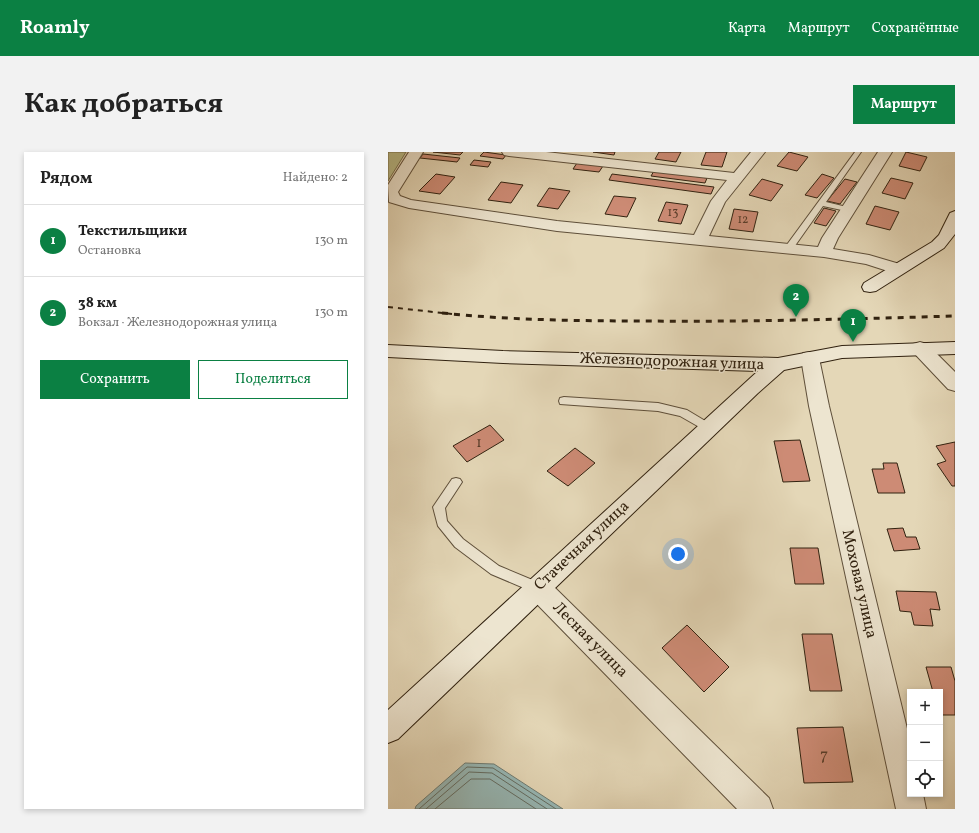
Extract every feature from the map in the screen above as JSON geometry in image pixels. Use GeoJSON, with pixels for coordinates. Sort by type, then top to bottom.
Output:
{"type":"FeatureCollection","features":[{"type":"Feature","properties":{"kind":"street"},"geometry":{"type":"LineString","coordinates":[[416,152],[392,192],[394,199],[408,204],[557,226],[824,252],[869,260],[897,270]]}},
{"type":"Feature","properties":{"kind":"street"},"geometry":{"type":"LineString","coordinates":[[509,152],[736,177]]}},
{"type":"Feature","properties":{"kind":"street"},"geometry":{"type":"LineString","coordinates":[[699,240],[718,201],[736,177],[758,152]]}},
{"type":"Feature","properties":{"kind":"street"},"geometry":{"type":"LineString","coordinates":[[824,252],[830,238],[885,152]]}},
{"type":"Feature","properties":{"kind":"street"},"geometry":{"type":"LineString","coordinates":[[870,287],[938,245],[946,237],[955,216]]}},
{"type":"Feature","properties":{"kind":"street"},"geometry":{"type":"LineString","coordinates":[[920,348],[955,384]]}},
{"type":"Feature","properties":{"kind":"street","name":"Железнодорожная улица"},"geometry":{"type":"LineString","coordinates":[[388,351],[511,358],[778,365],[842,352],[920,348],[955,348]]}},
{"type":"Feature","properties":{"kind":"street","name":"Моховая улица"},"geometry":{"type":"LineString","coordinates":[[810,358],[818,406],[911,809]]}},
{"type":"Feature","properties":{"kind":"street","name":"Стачечная улица"},"geometry":{"type":"LineString","coordinates":[[388,729],[708,428],[778,365]]}},
{"type":"Feature","properties":{"kind":"street","name":"Лесная улица"},"geometry":{"type":"LineString","coordinates":[[538,588],[758,809]]}},
{"type":"Feature","properties":{"kind":"lane"},"geometry":{"type":"LineString","coordinates":[[789,248],[858,152]]}},
{"type":"Feature","properties":{"kind":"lane"},"geometry":{"type":"LineString","coordinates":[[821,203],[848,210]]}},
{"type":"Feature","properties":{"kind":"lane"},"geometry":{"type":"LineString","coordinates":[[564,400],[658,407],[683,413],[708,428]]}},
{"type":"Feature","properties":{"kind":"lane","name":"Лесная улица"},"geometry":{"type":"LineString","coordinates":[[456,482],[439,507],[442,523],[459,544],[495,570],[538,588]]}},
{"type":"Feature","properties":{"kind":"green space"},"geometry":{"type":"Polygon","coordinates":[[[388,152],[406,152],[388,181],[388,152]]]}},
{"type":"Feature","properties":{"kind":"water"},"geometry":{"type":"Polygon","coordinates":[[[465,763],[494,764],[563,809],[415,809],[416,806],[465,763]]]}},
{"type":"Feature","properties":{"kind":"building"},"geometry":{"type":"Polygon","coordinates":[[[433,152],[463,152],[460,155],[433,152]]]}},
{"type":"Feature","properties":{"kind":"building"},"geometry":{"type":"Polygon","coordinates":[[[484,152],[506,155],[503,159],[480,156],[484,152]]]}},
{"type":"Feature","properties":{"kind":"building"},"geometry":{"type":"Polygon","coordinates":[[[593,152],[615,152],[614,155],[593,152]]]}},
{"type":"Feature","properties":{"kind":"building"},"geometry":{"type":"Polygon","coordinates":[[[659,152],[681,152],[676,162],[655,159],[659,152]]]}},
{"type":"Feature","properties":{"kind":"building"},"geometry":{"type":"Polygon","coordinates":[[[706,152],[727,152],[722,167],[701,165],[706,152]]]}},
{"type":"Feature","properties":{"kind":"building"},"geometry":{"type":"Polygon","coordinates":[[[789,152],[808,157],[797,171],[777,166],[789,152]]]}},
{"type":"Feature","properties":{"kind":"building"},"geometry":{"type":"Polygon","coordinates":[[[906,152],[927,157],[920,171],[899,166],[906,152]]]}},
{"type":"Feature","properties":{"kind":"building"},"geometry":{"type":"Polygon","coordinates":[[[423,154],[460,158],[457,162],[420,158],[423,154]]]}},
{"type":"Feature","properties":{"kind":"building"},"geometry":{"type":"Polygon","coordinates":[[[474,160],[491,162],[488,167],[470,165],[474,160]]]}},
{"type":"Feature","properties":{"kind":"building"},"geometry":{"type":"Polygon","coordinates":[[[577,163],[603,166],[599,172],[573,169],[577,163]]]}},
{"type":"Feature","properties":{"kind":"building"},"geometry":{"type":"Polygon","coordinates":[[[654,171],[707,178],[705,183],[651,176],[654,171]]]}},
{"type":"Feature","properties":{"kind":"building"},"geometry":{"type":"Polygon","coordinates":[[[436,174],[455,177],[440,194],[419,191],[436,174]]]}},
{"type":"Feature","properties":{"kind":"building"},"geometry":{"type":"Polygon","coordinates":[[[612,174],[714,187],[711,194],[609,180],[612,174]]]}},
{"type":"Feature","properties":{"kind":"building"},"geometry":{"type":"Polygon","coordinates":[[[822,174],[834,178],[817,198],[805,195],[822,174]]]}},
{"type":"Feature","properties":{"kind":"building"},"geometry":{"type":"Polygon","coordinates":[[[891,178],[913,183],[905,199],[882,193],[891,178]]]}},
{"type":"Feature","properties":{"kind":"building"},"geometry":{"type":"Polygon","coordinates":[[[762,179],[783,185],[771,201],[749,195],[762,179]]]}},
{"type":"Feature","properties":{"kind":"building"},"geometry":{"type":"Polygon","coordinates":[[[845,179],[857,182],[840,204],[827,201],[845,179]]]}},
{"type":"Feature","properties":{"kind":"building"},"geometry":{"type":"Polygon","coordinates":[[[501,182],[523,185],[511,203],[488,200],[501,182]]]}},
{"type":"Feature","properties":{"kind":"building"},"geometry":{"type":"Polygon","coordinates":[[[549,188],[570,191],[558,209],[537,206],[549,188]]]}},
{"type":"Feature","properties":{"kind":"building"},"geometry":{"type":"Polygon","coordinates":[[[614,196],[636,198],[627,217],[605,214],[614,196]]]}},
{"type":"Feature","properties":{"kind":"building"},"geometry":{"type":"Polygon","coordinates":[[[666,202],[688,205],[681,224],[658,221],[666,202]]]}},
{"type":"Feature","properties":{"kind":"building"},"geometry":{"type":"Polygon","coordinates":[[[875,206],[899,212],[890,230],[866,224],[875,206]]]}},
{"type":"Feature","properties":{"kind":"building"},"geometry":{"type":"Polygon","coordinates":[[[824,208],[836,211],[826,226],[814,223],[824,208]]]}},
{"type":"Feature","properties":{"kind":"building"},"geometry":{"type":"Polygon","coordinates":[[[734,209],[758,212],[753,232],[729,229],[734,209]]]}},
{"type":"Feature","properties":{"kind":"building"},"geometry":{"type":"Polygon","coordinates":[[[490,425],[504,440],[467,462],[453,446],[490,425]]]}},
{"type":"Feature","properties":{"kind":"building"},"geometry":{"type":"Polygon","coordinates":[[[800,440],[810,481],[783,482],[774,441],[800,440]]]}},
{"type":"Feature","properties":{"kind":"building"},"geometry":{"type":"Polygon","coordinates":[[[955,442],[955,486],[952,486],[937,464],[946,461],[936,446],[955,442]]]}},
{"type":"Feature","properties":{"kind":"building"},"geometry":{"type":"Polygon","coordinates":[[[575,448],[595,463],[568,486],[547,471],[575,448]]]}},
{"type":"Feature","properties":{"kind":"building"},"geometry":{"type":"Polygon","coordinates":[[[883,463],[897,463],[905,493],[878,493],[872,469],[884,469],[883,463]]]}},
{"type":"Feature","properties":{"kind":"building"},"geometry":{"type":"Polygon","coordinates":[[[903,528],[906,537],[916,537],[920,549],[894,551],[887,529],[903,528]]]}},
{"type":"Feature","properties":{"kind":"building"},"geometry":{"type":"Polygon","coordinates":[[[790,548],[818,548],[824,584],[795,584],[790,548]]]}},
{"type":"Feature","properties":{"kind":"building"},"geometry":{"type":"Polygon","coordinates":[[[896,591],[936,592],[940,610],[930,609],[933,626],[914,625],[911,612],[900,611],[896,591]]]}},
{"type":"Feature","properties":{"kind":"building"},"geometry":{"type":"Polygon","coordinates":[[[687,625],[729,667],[704,692],[662,648],[687,625]]]}},
{"type":"Feature","properties":{"kind":"building"},"geometry":{"type":"Polygon","coordinates":[[[802,634],[832,634],[842,691],[810,691],[802,634]]]}},
{"type":"Feature","properties":{"kind":"building"},"geometry":{"type":"Polygon","coordinates":[[[926,667],[951,667],[955,681],[955,715],[943,715],[943,689],[932,689],[926,667]]]}},
{"type":"Feature","properties":{"kind":"building"},"geometry":{"type":"Polygon","coordinates":[[[843,727],[853,782],[804,783],[797,728],[843,727]]]}},
{"type":"Feature","properties":{"kind":"railway"},"geometry":{"type":"LineString","coordinates":[[388,307],[445,313]]}},
{"type":"Feature","properties":{"kind":"railway"},"geometry":{"type":"LineString","coordinates":[[445,313],[519,319],[621,321],[763,321],[955,316]]}},
{"type":"Feature","properties":{"kind":"railway"},"geometry":{"type":"LineString","coordinates":[[445,313],[452,314]]}},
{"type":"Feature","properties":{"kind":"place","name":"38 км"},"geometry":{"type":"Point","coordinates":[796,317]}},
{"type":"Feature","properties":{"kind":"place","name":"Текстильщики"},"geometry":{"type":"Point","coordinates":[853,342]}}]}
